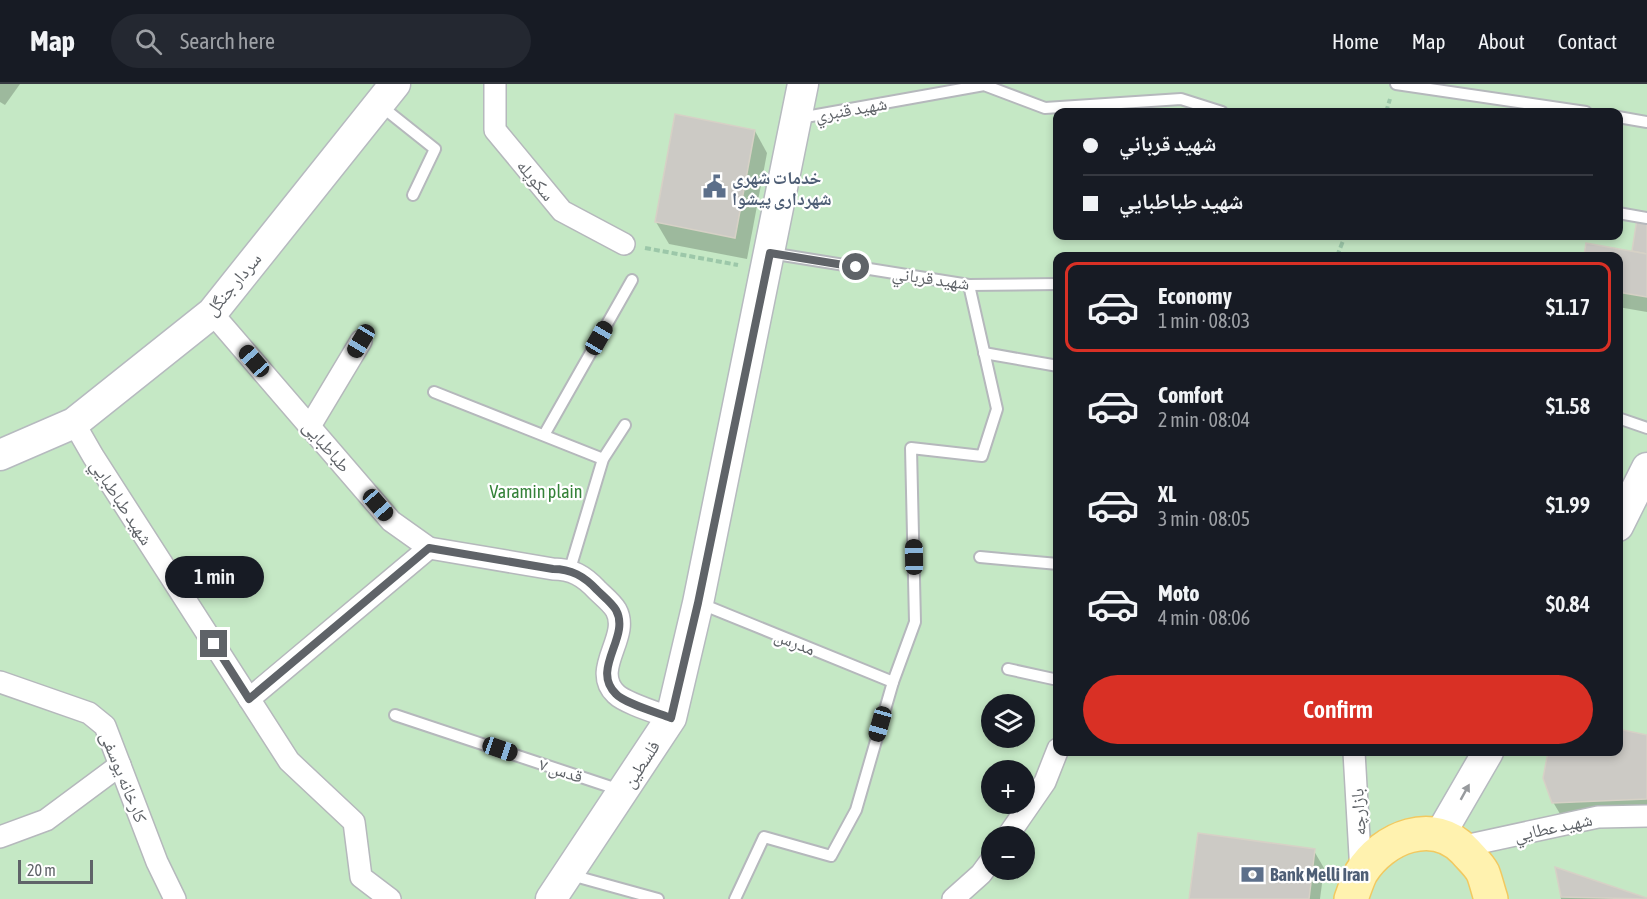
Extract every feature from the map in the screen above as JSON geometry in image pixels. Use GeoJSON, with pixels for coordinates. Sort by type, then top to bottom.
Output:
{"type":"FeatureCollection","features":[{"type":"Feature","properties":{"kind":"main road","name":"فلسطین"},"geometry":{"type":"LineString","coordinates":[[551,899],[671,718],[698,603],[758,260],[796,119],[803,84]]}},
{"type":"Feature","properties":{"kind":"main road","name":"سردار جنگل"},"geometry":{"type":"LineString","coordinates":[[0,456],[74,423],[212,313],[387,94]]}},
{"type":"Feature","properties":{"kind":"main road"},"geometry":{"type":"LineString","coordinates":[[1623,516],[1647,468]]}},
{"type":"Feature","properties":{"kind":"main road"},"geometry":{"type":"LineString","coordinates":[[1451,840],[1486,756]]}},
{"type":"Feature","properties":{"kind":"main road"},"geometry":{"type":"LineString","coordinates":[[1356,886],[1378,853],[1399,839],[1418,834],[1451,840],[1482,870],[1491,899]]}},
{"type":"Feature","properties":{"kind":"street","name":"سکوپله"},"geometry":{"type":"LineString","coordinates":[[495,84],[495,130],[562,212],[624,244]]}},
{"type":"Feature","properties":{"kind":"street","name":"طباطبایی"},"geometry":{"type":"LineString","coordinates":[[212,313],[391,521],[429,548],[553,569],[570,569]]}},
{"type":"Feature","properties":{"kind":"street"},"geometry":{"type":"LineString","coordinates":[[310,426],[361,341]]}},
{"type":"Feature","properties":{"kind":"street","name":"شهيد طباطبايي"},"geometry":{"type":"LineString","coordinates":[[74,423],[289,761],[354,822],[361,877],[390,899]]}},
{"type":"Feature","properties":{"kind":"street"},"geometry":{"type":"LineString","coordinates":[[249,699],[429,548]]}},
{"type":"Feature","properties":{"kind":"street"},"geometry":{"type":"LineString","coordinates":[[570,569],[592,584],[617,611],[619,628],[606,670],[608,681],[616,695],[671,718]]}},
{"type":"Feature","properties":{"kind":"street","name":"کارخانه یوسفی"},"geometry":{"type":"LineString","coordinates":[[0,682],[89,713],[105,726],[175,899]]}},
{"type":"Feature","properties":{"kind":"street"},"geometry":{"type":"LineString","coordinates":[[1015,826],[1045,782],[1055,756]]}},
{"type":"Feature","properties":{"kind":"street","name":"بازارچه"},"geometry":{"type":"LineString","coordinates":[[1354,756],[1356,886]]}},
{"type":"Feature","properties":{"kind":"street"},"geometry":{"type":"LineString","coordinates":[[0,837],[46,820],[120,765]]}},
{"type":"Feature","properties":{"kind":"street","name":"شهيد عطايي"},"geometry":{"type":"LineString","coordinates":[[1451,840],[1598,817],[1647,816]]}},
{"type":"Feature","properties":{"kind":"street"},"geometry":{"type":"LineString","coordinates":[[953,899],[981,874]]}},
{"type":"Feature","properties":{"kind":"lane"},"geometry":{"type":"LineString","coordinates":[[1396,84],[1559,108]]}},
{"type":"Feature","properties":{"kind":"lane","name":"شهيد قنبري"},"geometry":{"type":"LineString","coordinates":[[796,119],[984,85],[1045,108],[1182,99],[1210,108]]}},
{"type":"Feature","properties":{"kind":"lane"},"geometry":{"type":"LineString","coordinates":[[387,94],[435,149],[413,195]]}},
{"type":"Feature","properties":{"kind":"lane"},"geometry":{"type":"LineString","coordinates":[[1623,118],[1647,122]]}},
{"type":"Feature","properties":{"kind":"lane"},"geometry":{"type":"LineString","coordinates":[[1623,214],[1647,218]]}},
{"type":"Feature","properties":{"kind":"lane","name":"شهيد قرباني"},"geometry":{"type":"LineString","coordinates":[[758,260],[969,285],[1053,284]]}},
{"type":"Feature","properties":{"kind":"lane"},"geometry":{"type":"LineString","coordinates":[[544,435],[632,280]]}},
{"type":"Feature","properties":{"kind":"lane"},"geometry":{"type":"LineString","coordinates":[[735,899],[764,837],[831,856],[856,810],[892,682],[915,622],[911,448],[982,456],[997,409],[969,285]]}},
{"type":"Feature","properties":{"kind":"lane"},"geometry":{"type":"LineString","coordinates":[[984,353],[1053,365]]}},
{"type":"Feature","properties":{"kind":"lane"},"geometry":{"type":"LineString","coordinates":[[434,392],[603,459]]}},
{"type":"Feature","properties":{"kind":"lane"},"geometry":{"type":"LineString","coordinates":[[1623,420],[1647,428]]}},
{"type":"Feature","properties":{"kind":"lane"},"geometry":{"type":"LineString","coordinates":[[570,569],[603,459],[625,425]]}},
{"type":"Feature","properties":{"kind":"lane"},"geometry":{"type":"LineString","coordinates":[[980,557],[1053,564]]}},
{"type":"Feature","properties":{"kind":"lane","name":"مدرس"},"geometry":{"type":"LineString","coordinates":[[698,603],[892,682]]}},
{"type":"Feature","properties":{"kind":"lane"},"geometry":{"type":"LineString","coordinates":[[1008,669],[1053,679]]}},
{"type":"Feature","properties":{"kind":"lane","name":"قدس ۷"},"geometry":{"type":"LineString","coordinates":[[396,715],[623,791]]}},
{"type":"Feature","properties":{"kind":"lane"},"geometry":{"type":"LineString","coordinates":[[568,874],[658,899]]}},
{"type":"Feature","properties":{"kind":"path"},"geometry":{"type":"LineString","coordinates":[[624,244],[758,260]]}},
{"type":"Feature","properties":{"kind":"green space","name":"Varamin plain"},"geometry":{"type":"Polygon","coordinates":[[[0,84],[1647,84],[1647,899],[0,899],[0,84]]]}},
{"type":"Feature","properties":{"kind":"building"},"geometry":{"type":"Polygon","coordinates":[[[675,114],[755,130],[735,238],[655,222],[675,114]]]}},
{"type":"Feature","properties":{"kind":"building"},"geometry":{"type":"Polygon","coordinates":[[[1637,219],[1647,220],[1647,254],[1632,251],[1637,219]]]}},
{"type":"Feature","properties":{"kind":"building"},"geometry":{"type":"Polygon","coordinates":[[[1586,243],[1647,254],[1647,297],[1623,293],[1623,252],[1585,252],[1586,243]]]}},
{"type":"Feature","properties":{"kind":"building"},"geometry":{"type":"Polygon","coordinates":[[[1623,730],[1647,735],[1647,799],[1552,803],[1543,778],[1547,756],[1623,756],[1623,730]]]}},
{"type":"Feature","properties":{"kind":"building","name":"Bank Melli Iran"},"geometry":{"type":"Polygon","coordinates":[[[1198,833],[1315,849],[1309,899],[1189,899],[1198,833]]]}},
{"type":"Feature","properties":{"kind":"building"},"geometry":{"type":"Polygon","coordinates":[[[1555,867],[1647,898],[1647,899],[1561,897],[1555,867]]]}},
{"type":"Feature","properties":{"kind":"place","name":"خدمات شهری شهرداری پیشوا"},"geometry":{"type":"Point","coordinates":[714,187]}},
{"type":"Feature","properties":{"kind":"place","name":"Bank Melli Iran"},"geometry":{"type":"Point","coordinates":[1252,874]}},
{"type":"Feature","properties":{"kind":"route"},"geometry":{"type":"LineString","coordinates":[[214,644],[249,699],[429,548],[553,569],[570,569],[592,584],[617,611],[619,628],[606,670],[608,681],[616,695],[671,718],[698,603],[770,253],[856,267]]}}]}
